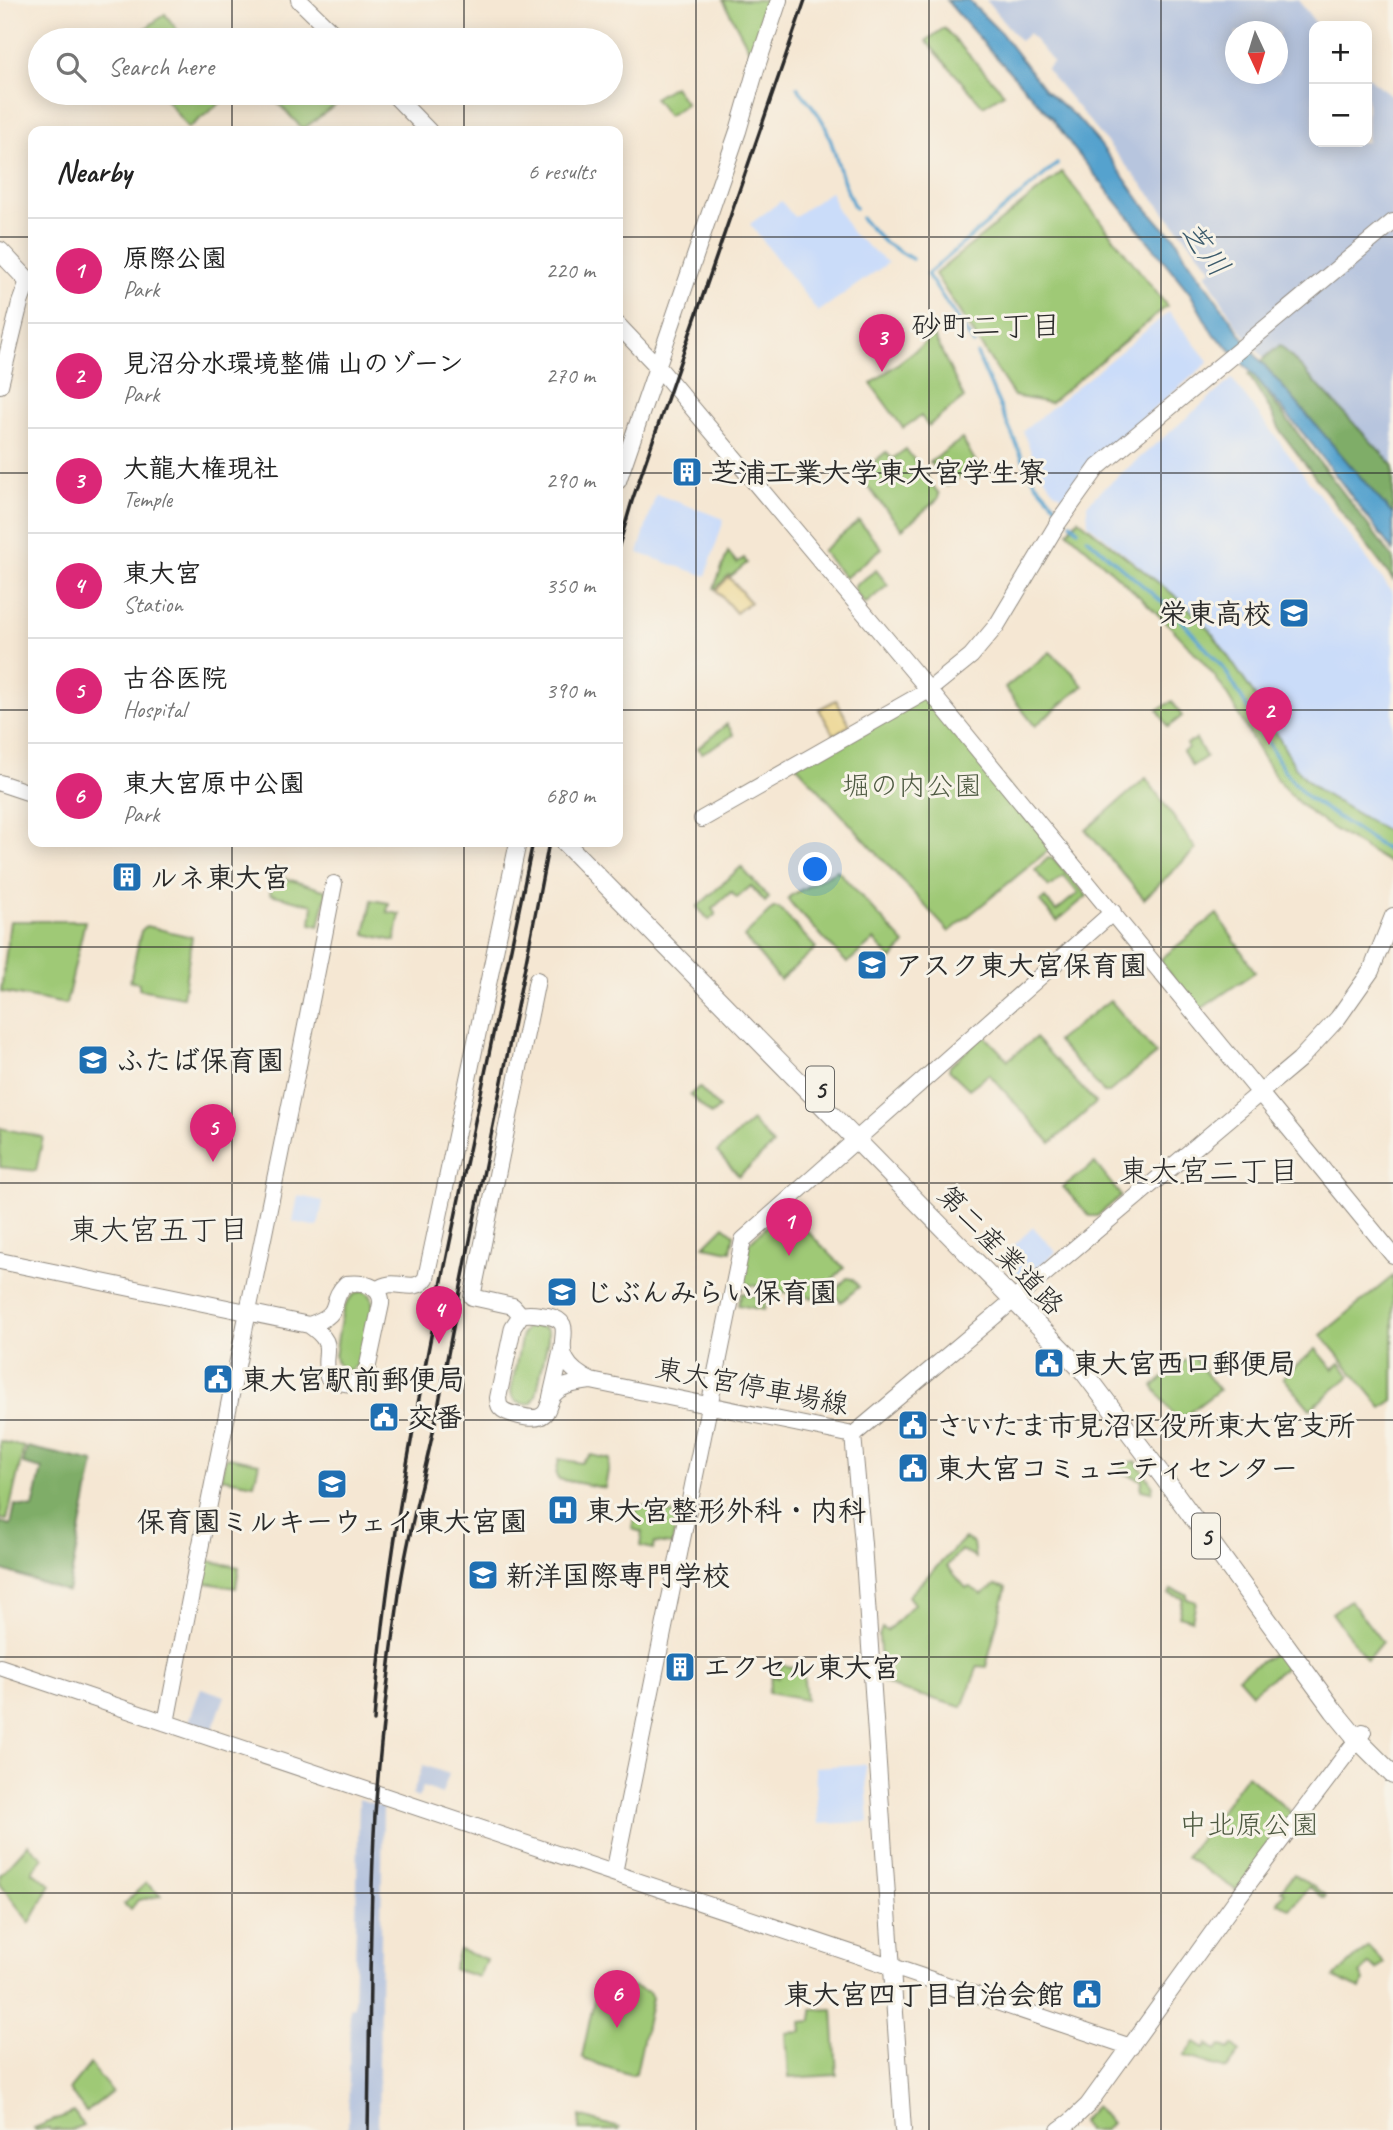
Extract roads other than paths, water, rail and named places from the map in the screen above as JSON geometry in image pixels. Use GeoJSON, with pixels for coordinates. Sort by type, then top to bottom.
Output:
{"type":"FeatureCollection","features":[{"type":"Feature","properties":{"kind":"main road"},"geometry":{"type":"LineString","coordinates":[[0,251],[28,286]]}},
{"type":"Feature","properties":{"kind":"main road"},"geometry":{"type":"LineString","coordinates":[[0,265],[28,287]]}},
{"type":"Feature","properties":{"kind":"main road","name":"5"},"geometry":{"type":"LineString","coordinates":[[570,847],[616,887]]}},
{"type":"Feature","properties":{"kind":"main road","name":"5"},"geometry":{"type":"LineString","coordinates":[[582,847],[616,887]]}},
{"type":"Feature","properties":{"kind":"main road","name":"第二産業道路"},"geometry":{"type":"LineString","coordinates":[[616,887],[1107,1386],[1360,1736],[1393,1775]]}},
{"type":"Feature","properties":{"kind":"main road","name":"第二産業道路"},"geometry":{"type":"LineString","coordinates":[[1360,1736],[1393,1763]]}},
{"type":"Feature","properties":{"kind":"street"},"geometry":{"type":"LineString","coordinates":[[299,0],[328,28]]}},
{"type":"Feature","properties":{"kind":"street"},"geometry":{"type":"LineString","coordinates":[[623,466],[738,131],[755,69],[779,0]]}},
{"type":"Feature","properties":{"kind":"street"},"geometry":{"type":"LineString","coordinates":[[404,105],[424,126]]}},
{"type":"Feature","properties":{"kind":"street"},"geometry":{"type":"LineString","coordinates":[[702,819],[929,690],[971,656],[997,625],[1064,514],[1098,467],[1393,222]]}},
{"type":"Feature","properties":{"kind":"street"},"geometry":{"type":"LineString","coordinates":[[0,385],[28,295]]}},
{"type":"Feature","properties":{"kind":"street"},"geometry":{"type":"LineString","coordinates":[[623,330],[657,367],[929,690],[1393,1255]]}},
{"type":"Feature","properties":{"kind":"street"},"geometry":{"type":"LineString","coordinates":[[0,783],[28,792]]}},
{"type":"Feature","properties":{"kind":"street"},"geometry":{"type":"LineString","coordinates":[[377,1290],[390,1283],[415,1286],[426,1278],[517,847]]}},
{"type":"Feature","properties":{"kind":"street"},"geometry":{"type":"LineString","coordinates":[[166,1723],[334,884]]}},
{"type":"Feature","properties":{"kind":"street"},"geometry":{"type":"LineString","coordinates":[[614,1873],[743,1240],[1113,912]]}},
{"type":"Feature","properties":{"kind":"street","name":"東大宮停車場線"},"geometry":{"type":"LineString","coordinates":[[591,1381],[853,1435],[1299,1060],[1338,1018],[1371,971],[1393,916]]}},
{"type":"Feature","properties":{"kind":"street"},"geometry":{"type":"LineString","coordinates":[[521,1315],[513,1306],[472,1297],[537,980]]}},
{"type":"Feature","properties":{"kind":"street"},"geometry":{"type":"LineString","coordinates":[[0,1261],[309,1325],[325,1339],[329,1351]]}},
{"type":"Feature","properties":{"kind":"street"},"geometry":{"type":"LineString","coordinates":[[309,1325],[325,1319],[335,1309],[342,1289],[346,1284],[361,1284],[377,1290],[382,1298],[365,1379],[356,1384],[331,1379],[327,1374],[338,1301]]}},
{"type":"Feature","properties":{"kind":"street"},"geometry":{"type":"LineString","coordinates":[[528,1313],[557,1318],[562,1322],[564,1330],[548,1409],[534,1418],[508,1413],[499,1405],[498,1398],[513,1327],[521,1315],[528,1313]]}},
{"type":"Feature","properties":{"kind":"street"},"geometry":{"type":"LineString","coordinates":[[562,1349],[571,1367],[591,1381]]}},
{"type":"Feature","properties":{"kind":"street"},"geometry":{"type":"LineString","coordinates":[[551,1397],[561,1389],[591,1381]]}},
{"type":"Feature","properties":{"kind":"street"},"geometry":{"type":"LineString","coordinates":[[853,1435],[863,1544],[902,2130]]}},
{"type":"Feature","properties":{"kind":"street"},"geometry":{"type":"LineString","coordinates":[[0,1667],[1131,2047]]}},
{"type":"Feature","properties":{"kind":"street"},"geometry":{"type":"LineString","coordinates":[[1059,2130],[1088,2105],[1236,1900],[1360,1736]]}},
{"type":"Feature","properties":{"kind":"water"},"geometry":{"type":"Polygon","coordinates":[[[946,0],[968,0],[1001,33],[1045,90],[1078,119],[1100,144],[1142,203],[1175,237],[1184,254],[1257,357],[1393,515],[1393,551],[1312,444],[1259,381],[1213,334],[1190,293],[1052,118],[946,0]]]}},
{"type":"Feature","properties":{"kind":"waterway"},"geometry":{"type":"LineString","coordinates":[[797,87],[823,122],[855,208]]}},
{"type":"Feature","properties":{"kind":"waterway"},"geometry":{"type":"LineString","coordinates":[[974,344],[927,274],[1057,164]]}},
{"type":"Feature","properties":{"kind":"waterway"},"geometry":{"type":"LineString","coordinates":[[861,218],[884,242],[912,259]]}},
{"type":"Feature","properties":{"kind":"waterway"},"geometry":{"type":"LineString","coordinates":[[977,354],[1026,466],[1035,482],[1058,508]]}},
{"type":"Feature","properties":{"kind":"waterway"},"geometry":{"type":"LineString","coordinates":[[1071,523],[1078,530]]}},
{"type":"Feature","properties":{"kind":"waterway"},"geometry":{"type":"LineString","coordinates":[[1087,538],[1175,613],[1225,670],[1286,773],[1307,797],[1393,854]]}},
{"type":"Feature","properties":{"kind":"railway"},"geometry":{"type":"LineString","coordinates":[[623,532],[805,0]]}},
{"type":"Feature","properties":{"kind":"railway"},"geometry":{"type":"LineString","coordinates":[[374,1721],[393,1548],[412,1433],[532,847]]}},
{"type":"Feature","properties":{"kind":"railway"},"geometry":{"type":"LineString","coordinates":[[368,2130],[375,1815],[399,1594],[548,847]]}},
{"type":"Feature","properties":{"kind":"place","name":"大龍大権現社"},"geometry":{"type":"Point","coordinates":[882,372]}},
{"type":"Feature","properties":{"kind":"place","name":"芝浦工業大学東大宮学生寮"},"geometry":{"type":"Point","coordinates":[687,472]}},
{"type":"Feature","properties":{"kind":"place","name":"栄東高校"},"geometry":{"type":"Point","coordinates":[1294,613]}},
{"type":"Feature","properties":{"kind":"place","name":"見沼分水環境整備 山のゾーン"},"geometry":{"type":"Point","coordinates":[1269,745]}},
{"type":"Feature","properties":{"kind":"place","name":"ルネ東大宮"},"geometry":{"type":"Point","coordinates":[127,877]}},
{"type":"Feature","properties":{"kind":"place","name":"アスク東大宮保育園"},"geometry":{"type":"Point","coordinates":[872,965]}},
{"type":"Feature","properties":{"kind":"place","name":"ふたば保育園"},"geometry":{"type":"Point","coordinates":[93,1060]}},
{"type":"Feature","properties":{"kind":"place","name":"古谷医院"},"geometry":{"type":"Point","coordinates":[213,1162]}},
{"type":"Feature","properties":{"kind":"place","name":"原際公園"},"geometry":{"type":"Point","coordinates":[789,1256]}},
{"type":"Feature","properties":{"kind":"place","name":"じぶんみらい保育園"},"geometry":{"type":"Point","coordinates":[562,1292]}},
{"type":"Feature","properties":{"kind":"place","name":"東大宮"},"geometry":{"type":"Point","coordinates":[439,1344]}},
{"type":"Feature","properties":{"kind":"place","name":"東大宮西口郵便局"},"geometry":{"type":"Point","coordinates":[1049,1363]}},
{"type":"Feature","properties":{"kind":"place","name":"東大宮駅前郵便局"},"geometry":{"type":"Point","coordinates":[218,1379]}},
{"type":"Feature","properties":{"kind":"place","name":"交番"},"geometry":{"type":"Point","coordinates":[384,1417]}},
{"type":"Feature","properties":{"kind":"place","name":"さいたま市見沼区役所東大宮支所"},"geometry":{"type":"Point","coordinates":[913,1425]}},
{"type":"Feature","properties":{"kind":"place","name":"東大宮コミュニティセンター"},"geometry":{"type":"Point","coordinates":[913,1468]}},
{"type":"Feature","properties":{"kind":"place","name":"保育園ミルキーウェイ東大宮園"},"geometry":{"type":"Point","coordinates":[332,1484]}},
{"type":"Feature","properties":{"kind":"place","name":"東大宮整形外科・内科"},"geometry":{"type":"Point","coordinates":[563,1510]}},
{"type":"Feature","properties":{"kind":"place","name":"新洋国際専門学校"},"geometry":{"type":"Point","coordinates":[483,1575]}},
{"type":"Feature","properties":{"kind":"place","name":"エクセル東大宮"},"geometry":{"type":"Point","coordinates":[680,1667]}},
{"type":"Feature","properties":{"kind":"place","name":"東大宮四丁目自治会館"},"geometry":{"type":"Point","coordinates":[1087,1994]}},
{"type":"Feature","properties":{"kind":"place","name":"東大宮原中公園"},"geometry":{"type":"Point","coordinates":[617,2028]}},
{"type":"Feature","properties":{"kind":"district","name":"砂町二丁目"},"geometry":{"type":"Point","coordinates":[986,326]}},
{"type":"Feature","properties":{"kind":"district","name":"東大宮二丁目"},"geometry":{"type":"Point","coordinates":[1209,1171]}},
{"type":"Feature","properties":{"kind":"district","name":"東大宮五丁目"},"geometry":{"type":"Point","coordinates":[159,1230]}},
{"type":"Feature","properties":{"kind":"water label","name":"芝川"},"geometry":{"type":"Point","coordinates":[1205,249]}},
{"type":"Feature","properties":{"kind":"park label","name":"堀の内公園"},"geometry":{"type":"Point","coordinates":[912,785]}},
{"type":"Feature","properties":{"kind":"park label","name":"中北原公園"},"geometry":{"type":"Point","coordinates":[1249,1824]}}]}
